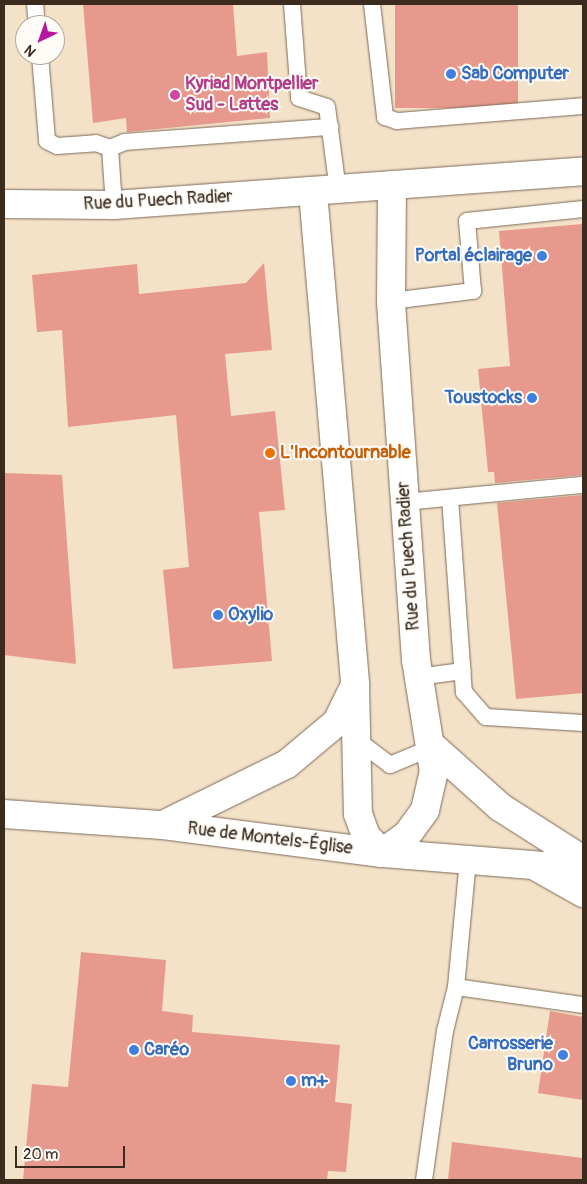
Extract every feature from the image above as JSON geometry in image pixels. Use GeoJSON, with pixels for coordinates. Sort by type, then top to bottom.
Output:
{"type":"FeatureCollection","features":[{"type":"Feature","properties":{"kind":"street","name":"Rue du Puech Radier"},"geometry":{"type":"LineString","coordinates":[[4,204],[114,205],[583,171]]}},
{"type":"Feature","properties":{"kind":"street","name":"Rue du Puech Radier"},"geometry":{"type":"LineString","coordinates":[[382,853],[407,835],[425,810],[434,772],[433,747],[418,677],[405,502],[391,301],[392,185]]}},
{"type":"Feature","properties":{"kind":"street"},"geometry":{"type":"LineString","coordinates":[[325,191],[355,685],[358,814],[366,836],[382,853]]}},
{"type":"Feature","properties":{"kind":"street"},"geometry":{"type":"LineString","coordinates":[[163,825],[287,764],[337,722],[355,685]]}},
{"type":"Feature","properties":{"kind":"street"},"geometry":{"type":"LineString","coordinates":[[433,747],[500,806],[583,860]]}},
{"type":"Feature","properties":{"kind":"street","name":"Rue de Montels-Église"},"geometry":{"type":"LineString","coordinates":[[4,814],[163,825],[382,853],[537,867],[583,869]]}},
{"type":"Feature","properties":{"kind":"street","name":"Rue de Montels-Église"},"geometry":{"type":"LineString","coordinates":[[537,867],[583,893]]}},
{"type":"Feature","properties":{"kind":"lane"},"geometry":{"type":"LineString","coordinates":[[292,4],[298,98],[327,107],[330,127],[325,191]]}},
{"type":"Feature","properties":{"kind":"lane"},"geometry":{"type":"LineString","coordinates":[[372,4],[385,117],[397,121],[583,106]]}},
{"type":"Feature","properties":{"kind":"lane"},"geometry":{"type":"LineString","coordinates":[[41,65],[47,141],[57,146],[96,143],[110,148],[124,142],[330,127]]}},
{"type":"Feature","properties":{"kind":"lane"},"geometry":{"type":"LineString","coordinates":[[110,148],[114,205]]}},
{"type":"Feature","properties":{"kind":"lane"},"geometry":{"type":"LineString","coordinates":[[391,301],[473,291],[466,221],[583,209]]}},
{"type":"Feature","properties":{"kind":"lane"},"geometry":{"type":"LineString","coordinates":[[405,502],[583,485]]}},
{"type":"Feature","properties":{"kind":"lane"},"geometry":{"type":"LineString","coordinates":[[450,498],[464,692],[486,717],[583,723]]}},
{"type":"Feature","properties":{"kind":"lane"},"geometry":{"type":"LineString","coordinates":[[418,677],[463,671]]}},
{"type":"Feature","properties":{"kind":"lane"},"geometry":{"type":"LineString","coordinates":[[357,740],[390,765],[433,747]]}},
{"type":"Feature","properties":{"kind":"lane"},"geometry":{"type":"LineString","coordinates":[[424,1180],[445,1031],[456,987],[468,861]]}},
{"type":"Feature","properties":{"kind":"lane"},"geometry":{"type":"LineString","coordinates":[[456,987],[583,1005]]}},
{"type":"Feature","properties":{"kind":"building"},"geometry":{"type":"Polygon","coordinates":[[[83,4],[233,4],[237,56],[267,52],[270,118],[127,132],[126,118],[93,123],[83,4]]]}},
{"type":"Feature","properties":{"kind":"building"},"geometry":{"type":"Polygon","coordinates":[[[395,4],[518,4],[518,108],[395,108],[395,4]]]}},
{"type":"Feature","properties":{"kind":"building"},"geometry":{"type":"Polygon","coordinates":[[[583,224],[583,475],[495,483],[494,472],[488,472],[478,369],[510,366],[499,231],[583,224]]]}},
{"type":"Feature","properties":{"kind":"building"},"geometry":{"type":"Polygon","coordinates":[[[264,263],[272,350],[225,354],[231,416],[275,411],[285,510],[259,512],[272,661],[173,669],[163,570],[189,567],[176,415],[68,427],[62,330],[37,332],[32,275],[137,264],[139,294],[246,283],[264,263]]]}},
{"type":"Feature","properties":{"kind":"building"},"geometry":{"type":"Polygon","coordinates":[[[4,473],[62,475],[76,664],[4,655],[4,473]]]}},
{"type":"Feature","properties":{"kind":"building"},"geometry":{"type":"Polygon","coordinates":[[[583,495],[583,693],[516,699],[497,503],[583,495]]]}},
{"type":"Feature","properties":{"kind":"building"},"geometry":{"type":"Polygon","coordinates":[[[81,952],[166,960],[162,1011],[193,1015],[192,1032],[340,1045],[335,1102],[352,1104],[346,1172],[328,1171],[327,1180],[23,1180],[32,1084],[68,1087],[81,952]]]}},
{"type":"Feature","properties":{"kind":"building","name":"Carrosserie Bruno"},"geometry":{"type":"Polygon","coordinates":[[[550,1011],[583,1017],[583,1100],[538,1093],[550,1011]]]}},
{"type":"Feature","properties":{"kind":"building"},"geometry":{"type":"Polygon","coordinates":[[[452,1142],[583,1158],[583,1180],[448,1180],[452,1142]]]}},
{"type":"Feature","properties":{"kind":"place","name":"Sab Computer"},"geometry":{"type":"Point","coordinates":[451,74]}},
{"type":"Feature","properties":{"kind":"place","name":"Kyriad Montpellier Sud - Lattes"},"geometry":{"type":"Point","coordinates":[175,95]}},
{"type":"Feature","properties":{"kind":"place","name":"Portal éclairage"},"geometry":{"type":"Point","coordinates":[542,256]}},
{"type":"Feature","properties":{"kind":"place","name":"Toustocks"},"geometry":{"type":"Point","coordinates":[532,398]}},
{"type":"Feature","properties":{"kind":"place","name":"L'Incontournable"},"geometry":{"type":"Point","coordinates":[270,453]}},
{"type":"Feature","properties":{"kind":"place","name":"Oxylio"},"geometry":{"type":"Point","coordinates":[218,615]}},
{"type":"Feature","properties":{"kind":"place","name":"Caréo"},"geometry":{"type":"Point","coordinates":[134,1050]}},
{"type":"Feature","properties":{"kind":"place","name":"Carrosserie Bruno"},"geometry":{"type":"Point","coordinates":[563,1055]}},
{"type":"Feature","properties":{"kind":"place","name":"m+"},"geometry":{"type":"Point","coordinates":[291,1081]}}]}
